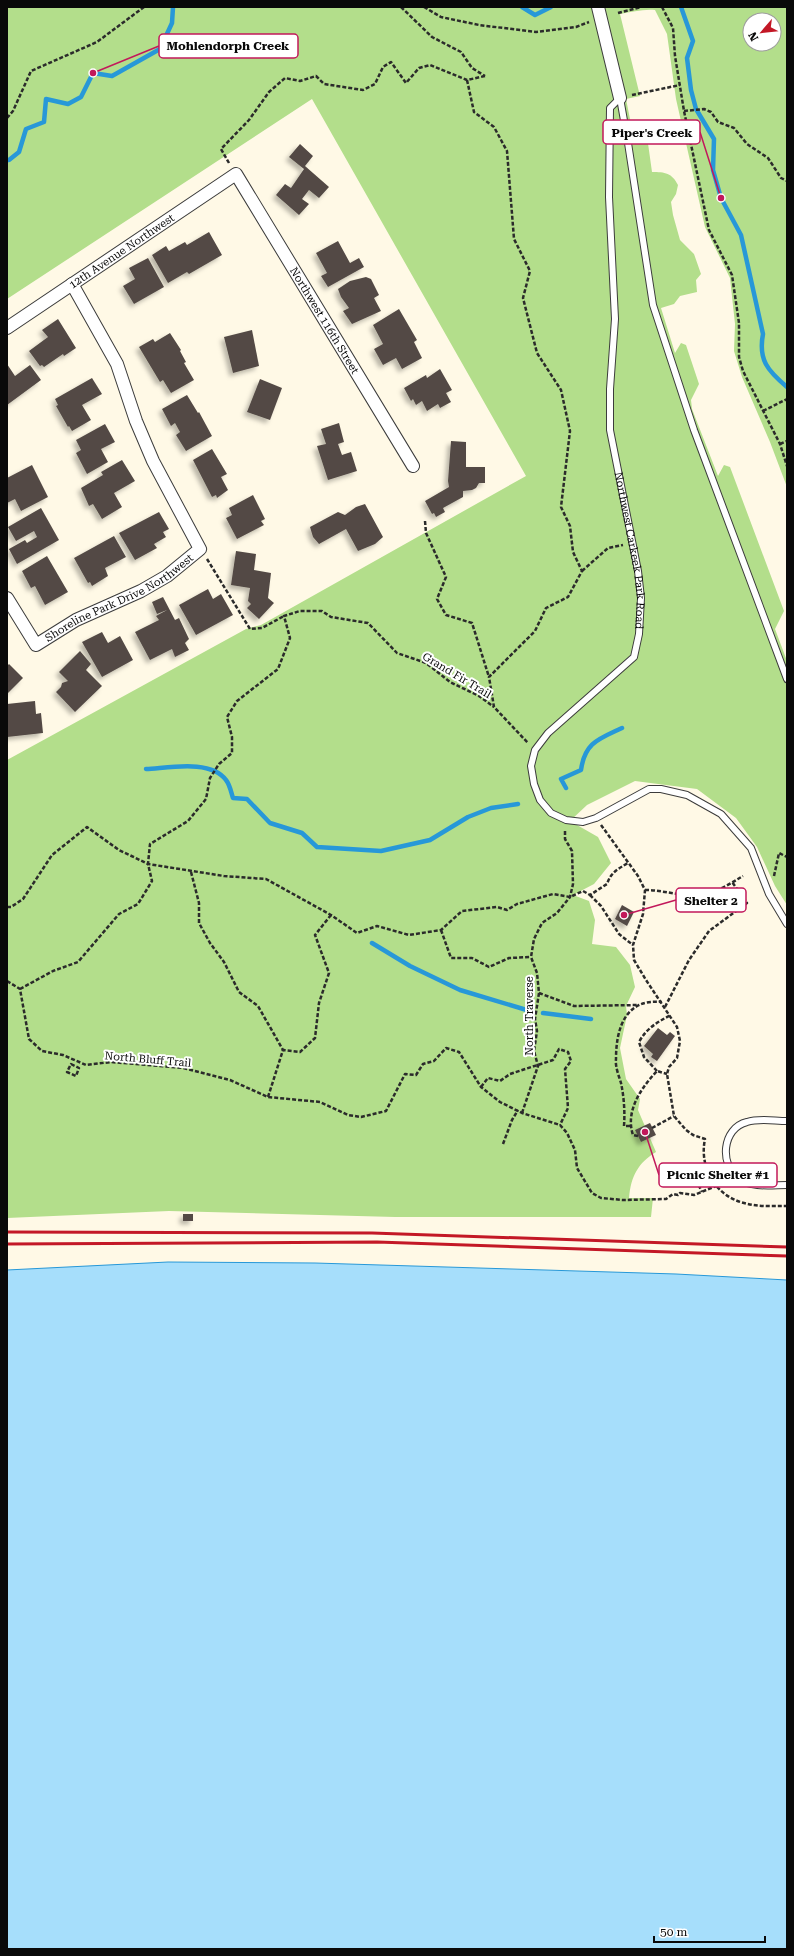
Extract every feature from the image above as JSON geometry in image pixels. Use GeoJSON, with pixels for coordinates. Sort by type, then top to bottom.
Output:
{"type":"FeatureCollection","features":[{"type":"Feature","properties":{"kind":"street"},"geometry":{"type":"LineString","coordinates":[[598,7],[620,98]]}},
{"type":"Feature","properties":{"kind":"street","name":"12th Avenue Northwest"},"geometry":{"type":"LineString","coordinates":[[7,328],[236,174]]}},
{"type":"Feature","properties":{"kind":"street","name":"Northwest 116th Street"},"geometry":{"type":"LineString","coordinates":[[236,174],[413,466]]}},
{"type":"Feature","properties":{"kind":"street"},"geometry":{"type":"LineString","coordinates":[[72,284],[117,364],[136,421],[153,461],[200,548]]}},
{"type":"Feature","properties":{"kind":"street","name":"Shoreline Park Drive Northwest"},"geometry":{"type":"LineString","coordinates":[[7,598],[36,645],[76,620],[142,591],[167,576],[200,548]]}},
{"type":"Feature","properties":{"kind":"lane"},"geometry":{"type":"LineString","coordinates":[[620,98],[653,305],[694,430],[787,679]]}},
{"type":"Feature","properties":{"kind":"lane","name":"Northwest Carkeek Park Road"},"geometry":{"type":"LineString","coordinates":[[620,98],[610,108],[609,197],[615,320],[610,389],[610,430],[638,571],[641,598],[639,634],[634,657],[548,734],[535,750],[531,766],[534,784],[540,800],[551,813],[566,820],[583,822],[596,818],[649,789],[661,789],[687,795],[721,814],[751,848],[769,894],[787,924]]}},
{"type":"Feature","properties":{"kind":"lane"},"geometry":{"type":"LineString","coordinates":[[787,1121],[755,1120],[740,1125],[730,1135],[726,1150],[728,1166],[739,1179],[754,1184],[787,1185]]}},
{"type":"Feature","properties":{"kind":"path"},"geometry":{"type":"LineString","coordinates":[[7,118],[13,111],[31,71],[97,42],[144,7]]}},
{"type":"Feature","properties":{"kind":"path"},"geometry":{"type":"LineString","coordinates":[[236,174],[221,149],[249,120],[269,92],[285,78],[300,82],[316,76],[324,84],[363,90],[375,84],[384,67],[391,62],[406,83],[419,68],[430,65],[467,80],[485,76],[472,68],[461,52],[432,37],[401,7]]}},
{"type":"Feature","properties":{"kind":"path"},"geometry":{"type":"LineString","coordinates":[[424,7],[441,18],[479,25],[536,32],[576,27],[591,21]]}},
{"type":"Feature","properties":{"kind":"path"},"geometry":{"type":"LineString","coordinates":[[618,13],[641,7]]}},
{"type":"Feature","properties":{"kind":"path"},"geometry":{"type":"LineString","coordinates":[[662,7],[673,28],[684,111],[709,230],[732,275],[739,323],[739,357],[743,371],[780,444],[787,466]]}},
{"type":"Feature","properties":{"kind":"path"},"geometry":{"type":"LineString","coordinates":[[467,80],[474,112],[494,127],[507,151],[514,239],[530,271],[523,298],[538,353],[561,390],[570,431],[561,507],[570,526],[573,552],[582,570]]}},
{"type":"Feature","properties":{"kind":"path"},"geometry":{"type":"LineString","coordinates":[[620,98],[680,85]]}},
{"type":"Feature","properties":{"kind":"path"},"geometry":{"type":"LineString","coordinates":[[684,111],[704,109],[711,112],[718,122],[734,128],[747,144],[768,158],[781,178],[787,181]]}},
{"type":"Feature","properties":{"kind":"path"},"geometry":{"type":"LineString","coordinates":[[763,411],[787,399]]}},
{"type":"Feature","properties":{"kind":"path"},"geometry":{"type":"LineString","coordinates":[[780,444],[787,441]]}},
{"type":"Feature","properties":{"kind":"path"},"geometry":{"type":"LineString","coordinates":[[425,520],[426,533],[446,577],[437,599],[446,615],[472,623],[489,677],[494,707],[530,745]]}},
{"type":"Feature","properties":{"kind":"path"},"geometry":{"type":"LineString","coordinates":[[489,677],[535,631],[546,608],[568,597],[582,570],[608,548],[621,546]]}},
{"type":"Feature","properties":{"kind":"path","name":"Grand Fir Trail"},"geometry":{"type":"LineString","coordinates":[[200,548],[250,629],[262,628],[284,616],[300,611],[322,611],[331,617],[368,623],[397,653],[426,664],[450,682],[479,696],[494,707]]}},
{"type":"Feature","properties":{"kind":"path"},"geometry":{"type":"LineString","coordinates":[[7,981],[20,989],[53,971],[78,962],[119,914],[138,904],[152,881],[148,864],[150,844],[188,821],[206,799],[210,778],[219,764],[232,753],[232,737],[227,717],[237,700],[278,669],[290,638],[284,616]]}},
{"type":"Feature","properties":{"kind":"path"},"geometry":{"type":"LineString","coordinates":[[596,818],[628,862],[645,890],[643,914],[633,945],[634,960],[646,980],[671,1015],[677,1027],[680,1041],[677,1058],[669,1067],[667,1074],[673,1102],[674,1116],[686,1130],[693,1135],[705,1139],[704,1156],[706,1167],[716,1186],[734,1200],[745,1204],[787,1206]]}},
{"type":"Feature","properties":{"kind":"path"},"geometry":{"type":"LineString","coordinates":[[7,907],[11,907],[23,899],[52,856],[87,827],[119,850],[148,864],[191,872],[266,879],[331,915],[357,933],[377,926],[409,935],[441,930],[462,911],[497,907],[507,910],[517,904],[553,894],[570,896],[583,892],[590,895],[601,906],[619,934],[633,945]]}},
{"type":"Feature","properties":{"kind":"path","name":"North Traverse"},"geometry":{"type":"LineString","coordinates":[[522,1113],[538,1066],[534,1051],[539,993],[537,973],[531,957],[534,939],[542,923],[557,913],[570,896],[573,884],[572,851],[565,839],[564,827]]}},
{"type":"Feature","properties":{"kind":"path"},"geometry":{"type":"LineString","coordinates":[[772,883],[779,853],[787,857]]}},
{"type":"Feature","properties":{"kind":"path"},"geometry":{"type":"LineString","coordinates":[[590,895],[608,884],[610,877],[615,870],[628,862]]}},
{"type":"Feature","properties":{"kind":"path"},"geometry":{"type":"LineString","coordinates":[[191,872],[199,903],[199,923],[210,943],[224,962],[239,992],[258,1006],[283,1050],[268,1097]]}},
{"type":"Feature","properties":{"kind":"path"},"geometry":{"type":"LineString","coordinates":[[645,890],[686,895],[703,894],[716,891],[743,876]]}},
{"type":"Feature","properties":{"kind":"path"},"geometry":{"type":"LineString","coordinates":[[665,1007],[689,960],[709,931],[747,903],[732,882]]}},
{"type":"Feature","properties":{"kind":"path"},"geometry":{"type":"LineString","coordinates":[[283,1050],[300,1052],[315,1038],[319,1003],[330,973],[315,935],[331,915]]}},
{"type":"Feature","properties":{"kind":"path"},"geometry":{"type":"LineString","coordinates":[[441,930],[451,958],[472,958],[489,967],[509,958],[531,957]]}},
{"type":"Feature","properties":{"kind":"path","name":"North Bluff Trail"},"geometry":{"type":"LineString","coordinates":[[20,989],[29,1039],[42,1051],[63,1055],[86,1065],[110,1062],[183,1068],[230,1080],[268,1097],[320,1102],[348,1115],[361,1117],[386,1111],[405,1074],[416,1075],[423,1064],[434,1061],[446,1048],[458,1052],[481,1087],[500,1102],[522,1113],[560,1125]]}},
{"type":"Feature","properties":{"kind":"path"},"geometry":{"type":"LineString","coordinates":[[539,993],[574,1006],[640,1005]]}},
{"type":"Feature","properties":{"kind":"path"},"geometry":{"type":"LineString","coordinates":[[630,1126],[624,1126],[625,1109],[622,1085],[616,1061],[618,1036],[625,1015],[645,1002],[662,1002]]}},
{"type":"Feature","properties":{"kind":"path"},"geometry":{"type":"LineString","coordinates":[[667,1074],[658,1071],[644,1057],[639,1042],[644,1032],[671,1015]]}},
{"type":"Feature","properties":{"kind":"path"},"geometry":{"type":"LineString","coordinates":[[481,1087],[488,1078],[500,1081],[510,1074],[553,1060],[559,1049],[568,1052],[571,1061],[565,1068],[568,1108],[560,1125],[567,1133],[575,1150],[577,1168],[592,1193],[601,1198],[652,1200],[666,1199],[673,1194],[678,1196],[680,1193],[694,1195],[716,1186]]}},
{"type":"Feature","properties":{"kind":"path"},"geometry":{"type":"LineString","coordinates":[[75,1066],[77,1061]]}},
{"type":"Feature","properties":{"kind":"path"},"geometry":{"type":"LineString","coordinates":[[71,1064],[75,1066],[79,1068],[76,1076],[67,1072],[71,1064]]}},
{"type":"Feature","properties":{"kind":"path"},"geometry":{"type":"LineString","coordinates":[[638,1136],[633,1135],[630,1126],[633,1104],[646,1082],[658,1071]]}},
{"type":"Feature","properties":{"kind":"path"},"geometry":{"type":"LineString","coordinates":[[503,1144],[512,1120],[518,1110]]}},
{"type":"Feature","properties":{"kind":"path"},"geometry":{"type":"LineString","coordinates":[[652,1128],[674,1116]]}},
{"type":"Feature","properties":{"kind":"path"},"geometry":{"type":"LineString","coordinates":[[686,1173],[696,1180],[702,1192]]}},
{"type":"Feature","properties":{"kind":"green space"},"geometry":{"type":"Polygon","coordinates":[[[7,7],[787,7],[787,487],[770,442],[742,377],[734,351],[735,324],[730,278],[705,227],[676,99],[667,34],[655,10],[642,10],[620,14],[640,96],[626,99],[632,129],[639,120],[645,122],[652,172],[668,174],[676,181],[678,185],[676,194],[671,202],[673,215],[680,240],[694,254],[701,274],[696,280],[697,292],[680,296],[674,304],[661,308],[675,353],[681,343],[686,345],[699,384],[691,400],[692,409],[718,476],[724,465],[730,467],[784,611],[775,629],[787,661],[787,905],[775,886],[757,847],[736,818],[697,789],[635,781],[587,805],[570,821],[598,837],[611,863],[594,884],[573,895],[589,901],[595,920],[592,944],[616,947],[630,965],[635,987],[626,1006],[627,1015],[620,1048],[626,1079],[640,1099],[638,1110],[656,1152],[644,1161],[636,1171],[629,1198],[653,1198],[651,1217],[395,1217],[169,1211],[7,1218],[7,760],[246,629],[261,625],[526,476],[312,99],[7,299],[7,7]]]}},
{"type":"Feature","properties":{"kind":"water"},"geometry":{"type":"Polygon","coordinates":[[[168,1262],[315,1263],[676,1274],[787,1280],[787,1949],[7,1949],[7,1270],[168,1262]]]}},
{"type":"Feature","properties":{"kind":"building"},"geometry":{"type":"Polygon","coordinates":[[[300,144],[313,156],[305,166],[329,187],[319,198],[309,190],[302,199],[309,204],[299,215],[276,195],[285,184],[291,188],[304,169],[289,157],[300,144]]]}},
{"type":"Feature","properties":{"kind":"building"},"geometry":{"type":"Polygon","coordinates":[[[209,232],[222,255],[189,274],[187,272],[168,283],[152,255],[166,246],[169,251],[185,242],[187,245],[209,232]]]}},
{"type":"Feature","properties":{"kind":"building"},"geometry":{"type":"Polygon","coordinates":[[[338,241],[350,263],[359,258],[364,267],[328,287],[321,276],[327,273],[316,253],[338,241]]]}},
{"type":"Feature","properties":{"kind":"building"},"geometry":{"type":"Polygon","coordinates":[[[148,258],[164,287],[134,304],[123,286],[135,279],[129,268],[148,258]]]}},
{"type":"Feature","properties":{"kind":"building"},"geometry":{"type":"Polygon","coordinates":[[[366,277],[371,279],[379,295],[374,298],[381,311],[352,324],[343,311],[349,308],[341,297],[338,289],[350,281],[366,277]]]}},
{"type":"Feature","properties":{"kind":"building"},"geometry":{"type":"Polygon","coordinates":[[[399,309],[417,340],[414,342],[422,358],[402,369],[396,358],[383,365],[374,349],[383,344],[373,325],[399,309]]]}},
{"type":"Feature","properties":{"kind":"building"},"geometry":{"type":"Polygon","coordinates":[[[58,319],[76,348],[64,356],[63,354],[44,367],[42,365],[40,366],[29,351],[48,337],[42,330],[58,319]]]}},
{"type":"Feature","properties":{"kind":"building"},"geometry":{"type":"Polygon","coordinates":[[[252,330],[259,366],[233,373],[224,337],[252,330]]]}},
{"type":"Feature","properties":{"kind":"building"},"geometry":{"type":"Polygon","coordinates":[[[170,333],[181,350],[180,351],[186,362],[184,363],[194,380],[171,393],[163,380],[160,382],[139,347],[153,339],[155,342],[170,333]]]}},
{"type":"Feature","properties":{"kind":"building"},"geometry":{"type":"Polygon","coordinates":[[[7,364],[15,376],[30,365],[41,380],[7,405],[7,364]]]}},
{"type":"Feature","properties":{"kind":"building"},"geometry":{"type":"Polygon","coordinates":[[[440,369],[452,390],[446,393],[451,402],[440,408],[438,404],[427,411],[422,401],[416,405],[413,399],[411,401],[404,388],[426,375],[427,378],[440,369]]]}},
{"type":"Feature","properties":{"kind":"building"},"geometry":{"type":"Polygon","coordinates":[[[92,378],[102,394],[82,405],[91,420],[72,431],[69,426],[68,427],[56,406],[58,405],[55,399],[92,378]]]}},
{"type":"Feature","properties":{"kind":"building"},"geometry":{"type":"Polygon","coordinates":[[[260,379],[282,388],[270,420],[247,412],[260,379]]]}},
{"type":"Feature","properties":{"kind":"building"},"geometry":{"type":"Polygon","coordinates":[[[187,395],[198,413],[199,412],[212,436],[186,451],[176,435],[180,432],[175,423],[171,426],[162,409],[187,395]]]}},
{"type":"Feature","properties":{"kind":"building"},"geometry":{"type":"Polygon","coordinates":[[[339,423],[344,442],[338,444],[342,455],[351,452],[357,471],[328,480],[317,446],[326,444],[321,429],[339,423]]]}},
{"type":"Feature","properties":{"kind":"building"},"geometry":{"type":"Polygon","coordinates":[[[105,424],[115,442],[101,449],[108,462],[87,474],[76,453],[81,450],[76,440],[105,424]]]}},
{"type":"Feature","properties":{"kind":"building"},"geometry":{"type":"Polygon","coordinates":[[[451,441],[466,442],[466,467],[485,467],[485,483],[479,483],[476,488],[472,490],[463,491],[463,497],[443,508],[445,512],[436,517],[434,513],[432,514],[425,501],[449,487],[448,481],[451,441]]]}},
{"type":"Feature","properties":{"kind":"building"},"geometry":{"type":"Polygon","coordinates":[[[212,449],[227,474],[221,477],[228,490],[217,498],[216,495],[212,497],[193,460],[212,449]]]}},
{"type":"Feature","properties":{"kind":"building"},"geometry":{"type":"Polygon","coordinates":[[[122,460],[135,481],[114,493],[122,507],[102,519],[93,504],[89,506],[81,488],[103,475],[101,472],[122,460]]]}},
{"type":"Feature","properties":{"kind":"building"},"geometry":{"type":"Polygon","coordinates":[[[32,465],[48,497],[21,511],[15,499],[7,503],[7,478],[32,465]]]}},
{"type":"Feature","properties":{"kind":"building"},"geometry":{"type":"Polygon","coordinates":[[[253,495],[265,519],[261,521],[264,525],[237,539],[226,518],[232,515],[229,508],[253,495]]]}},
{"type":"Feature","properties":{"kind":"building"},"geometry":{"type":"Polygon","coordinates":[[[365,504],[383,537],[375,544],[358,551],[346,529],[319,544],[313,537],[310,527],[338,512],[345,515],[356,507],[365,504]]]}},
{"type":"Feature","properties":{"kind":"building"},"geometry":{"type":"Polygon","coordinates":[[[41,508],[59,540],[17,564],[9,549],[25,540],[27,543],[37,537],[34,531],[16,541],[8,527],[41,508]]]}},
{"type":"Feature","properties":{"kind":"building"},"geometry":{"type":"Polygon","coordinates":[[[159,512],[169,529],[163,532],[166,537],[154,544],[157,548],[135,560],[119,533],[159,512]]]}},
{"type":"Feature","properties":{"kind":"building"},"geometry":{"type":"Polygon","coordinates":[[[114,536],[126,557],[105,568],[108,576],[92,586],[90,582],[88,583],[74,558],[114,536]]]}},
{"type":"Feature","properties":{"kind":"building"},"geometry":{"type":"Polygon","coordinates":[[[236,551],[256,554],[254,570],[271,573],[268,598],[274,603],[259,619],[247,608],[251,604],[248,601],[250,588],[231,585],[236,551]]]}},
{"type":"Feature","properties":{"kind":"building"},"geometry":{"type":"Polygon","coordinates":[[[47,556],[68,592],[45,605],[35,586],[31,588],[22,571],[47,556]]]}},
{"type":"Feature","properties":{"kind":"building"},"geometry":{"type":"Polygon","coordinates":[[[208,589],[213,599],[221,594],[233,615],[196,635],[179,605],[208,589]]]}},
{"type":"Feature","properties":{"kind":"building"},"geometry":{"type":"Polygon","coordinates":[[[163,597],[175,620],[179,618],[189,639],[185,643],[189,650],[175,657],[172,649],[150,660],[135,632],[159,620],[156,616],[167,610],[157,614],[152,602],[163,597]]]}},
{"type":"Feature","properties":{"kind":"building"},"geometry":{"type":"Polygon","coordinates":[[[102,632],[108,643],[120,636],[133,660],[102,677],[82,642],[102,632]]]}},
{"type":"Feature","properties":{"kind":"building"},"geometry":{"type":"Polygon","coordinates":[[[80,651],[91,664],[86,670],[102,686],[75,712],[56,692],[61,687],[62,683],[68,681],[59,672],[80,651]]]}},
{"type":"Feature","properties":{"kind":"building"},"geometry":{"type":"Polygon","coordinates":[[[9,664],[23,678],[7,694],[7,666],[9,664]]]}},
{"type":"Feature","properties":{"kind":"building"},"geometry":{"type":"Polygon","coordinates":[[[35,701],[36,714],[41,713],[43,733],[7,737],[7,704],[35,701]]]}},
{"type":"Feature","properties":{"kind":"building"},"geometry":{"type":"Polygon","coordinates":[[[622,905],[634,912],[627,926],[615,919],[622,905]]]}},
{"type":"Feature","properties":{"kind":"building"},"geometry":{"type":"Polygon","coordinates":[[[658,1028],[667,1035],[670,1032],[675,1036],[657,1061],[651,1057],[653,1054],[644,1046],[658,1028]]]}},
{"type":"Feature","properties":{"kind":"building"},"geometry":{"type":"Polygon","coordinates":[[[650,1123],[656,1135],[641,1142],[635,1130],[650,1123]]]}},
{"type":"Feature","properties":{"kind":"building"},"geometry":{"type":"Polygon","coordinates":[[[183,1214],[193,1214],[193,1221],[183,1221],[183,1214]]]}},
{"type":"Feature","properties":{"kind":"waterway"},"geometry":{"type":"LineString","coordinates":[[7,160],[19,152],[26,129],[44,122],[46,99],[68,104],[81,97],[93,73],[112,76],[160,49],[172,23],[173,7]]}},
{"type":"Feature","properties":{"kind":"waterway"},"geometry":{"type":"LineString","coordinates":[[522,7],[535,15],[551,7]]}},
{"type":"Feature","properties":{"kind":"waterway"},"geometry":{"type":"LineString","coordinates":[[681,7],[693,41],[687,58],[691,90],[696,109],[714,139],[713,170],[721,198],[741,235],[763,334],[763,358],[770,370],[787,387]]}},
{"type":"Feature","properties":{"kind":"waterway"},"geometry":{"type":"LineString","coordinates":[[566,788],[561,779],[581,770],[586,753],[590,747],[600,739],[622,728]]}},
{"type":"Feature","properties":{"kind":"waterway"},"geometry":{"type":"LineString","coordinates":[[146,769],[189,766],[210,769],[219,773],[226,780],[233,798],[247,799],[270,823],[302,833],[317,847],[381,851],[430,840],[468,817],[491,808],[518,804]]}},
{"type":"Feature","properties":{"kind":"waterway"},"geometry":{"type":"LineString","coordinates":[[372,943],[410,966],[460,990],[530,1011]]}},
{"type":"Feature","properties":{"kind":"waterway"},"geometry":{"type":"LineString","coordinates":[[543,1013],[591,1019]]}},
{"type":"Feature","properties":{"kind":"railway"},"geometry":{"type":"LineString","coordinates":[[7,1232],[372,1233],[787,1247]]}},
{"type":"Feature","properties":{"kind":"railway"},"geometry":{"type":"LineString","coordinates":[[7,1244],[377,1242],[787,1256]]}},
{"type":"Feature","properties":{"kind":"place","name":"Mohlendorph Creek"},"geometry":{"type":"Point","coordinates":[93,73]}},
{"type":"Feature","properties":{"kind":"place","name":"Piper's Creek"},"geometry":{"type":"Point","coordinates":[721,198]}},
{"type":"Feature","properties":{"kind":"place","name":"Shelter 2"},"geometry":{"type":"Point","coordinates":[624,915]}},
{"type":"Feature","properties":{"kind":"place","name":"Picnic Shelter #1"},"geometry":{"type":"Point","coordinates":[645,1132]}}]}
